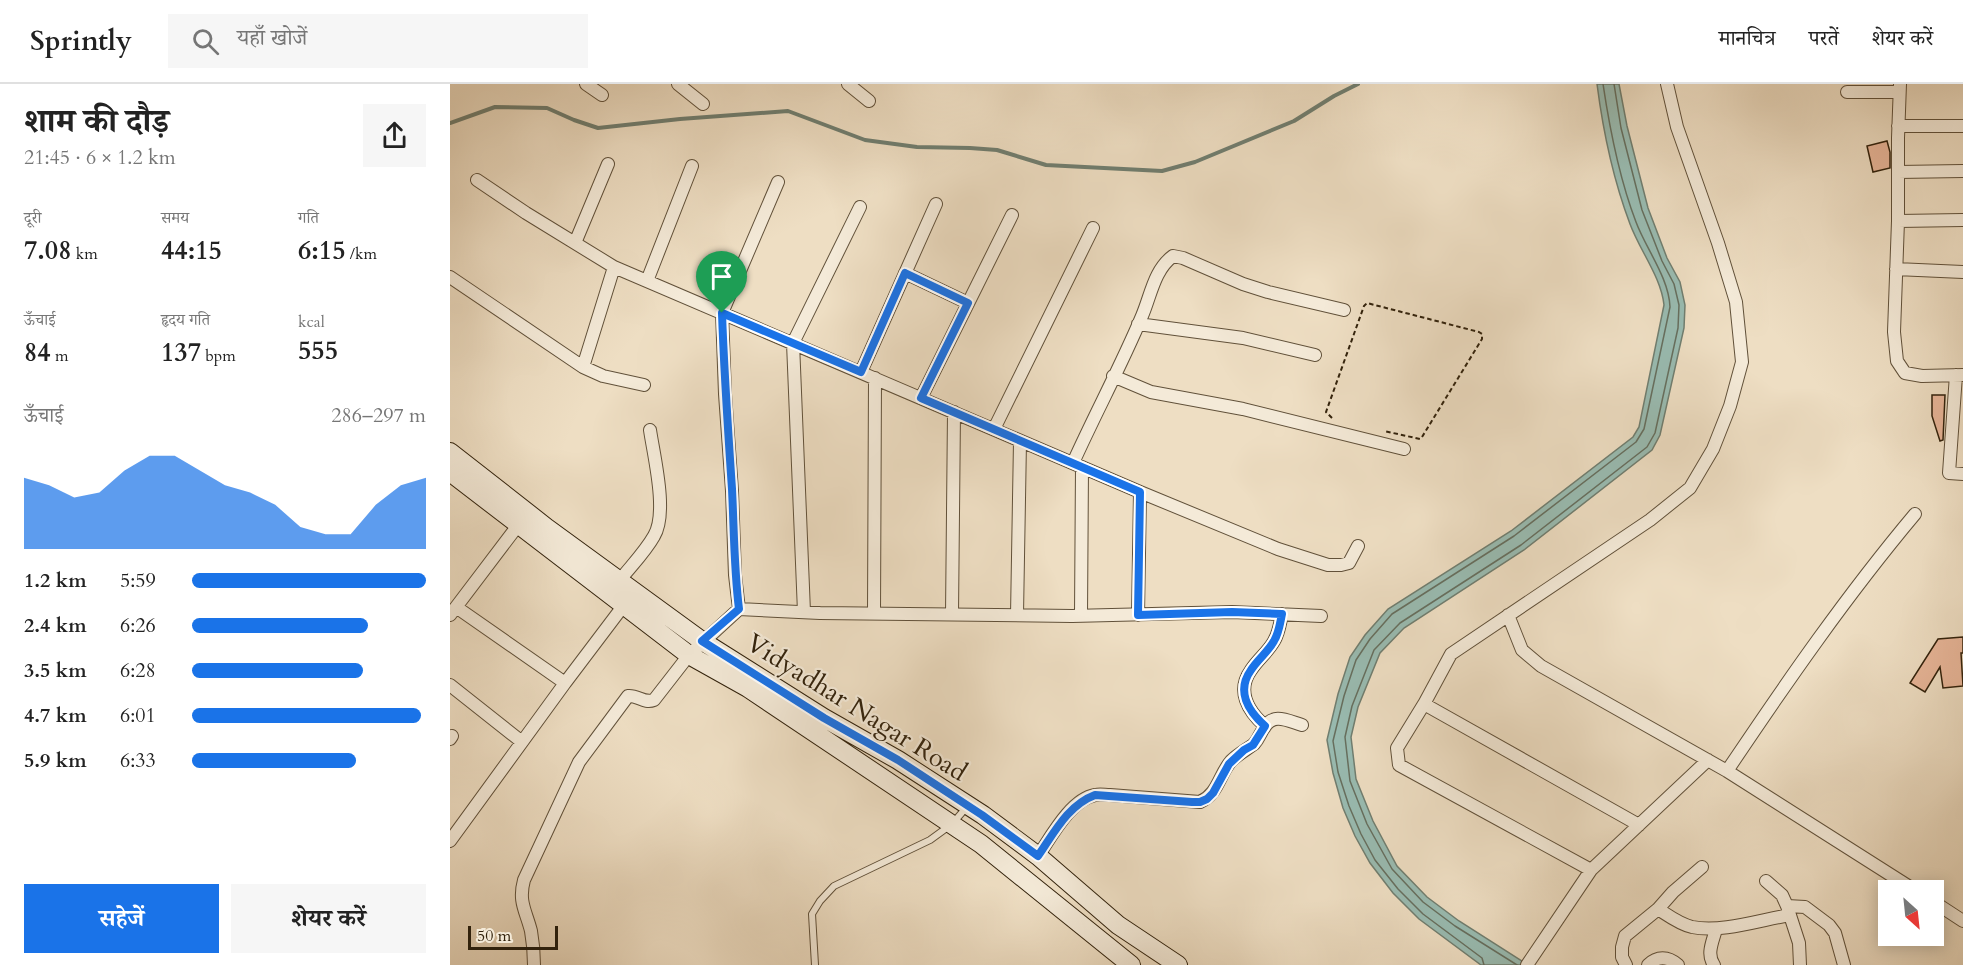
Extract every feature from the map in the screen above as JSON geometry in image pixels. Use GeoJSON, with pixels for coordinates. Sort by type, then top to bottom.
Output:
{"type":"FeatureCollection","features":[{"type":"Feature","properties":{"kind":"main road","name":"Vidyadhar Nagar Road"},"geometry":{"type":"LineString","coordinates":[[450,452],[626,592],[689,655],[748,688],[981,844],[1131,965]]}},
{"type":"Feature","properties":{"kind":"main road","name":"Vidyadhar Nagar Road"},"geometry":{"type":"LineString","coordinates":[[450,472],[519,524],[824,718],[898,760],[968,806],[1038,856],[1118,925],[1178,965]]}},
{"type":"Feature","properties":{"kind":"street"},"geometry":{"type":"LineString","coordinates":[[586,84],[602,95]]}},
{"type":"Feature","properties":{"kind":"street"},"geometry":{"type":"LineString","coordinates":[[678,84],[703,104]]}},
{"type":"Feature","properties":{"kind":"street"},"geometry":{"type":"LineString","coordinates":[[848,84],[869,101]]}},
{"type":"Feature","properties":{"kind":"street"},"geometry":{"type":"LineString","coordinates":[[1591,870],[1399,765],[1397,748],[1424,704],[1450,654],[1650,520],[1690,488],[1713,449],[1730,406],[1742,362],[1736,302],[1677,127],[1667,84]]}},
{"type":"Feature","properties":{"kind":"street"},"geometry":{"type":"LineString","coordinates":[[1847,92],[1899,88],[1894,332],[1897,361],[1905,373],[1922,376],[1959,375],[1949,473],[1963,474]]}},
{"type":"Feature","properties":{"kind":"street"},"geometry":{"type":"LineString","coordinates":[[1898,126],[1963,126]]}},
{"type":"Feature","properties":{"kind":"street"},"geometry":{"type":"LineString","coordinates":[[575,243],[608,164]]}},
{"type":"Feature","properties":{"kind":"street"},"geometry":{"type":"LineString","coordinates":[[647,281],[692,166]]}},
{"type":"Feature","properties":{"kind":"street"},"geometry":{"type":"LineString","coordinates":[[1898,172],[1963,171]]}},
{"type":"Feature","properties":{"kind":"street"},"geometry":{"type":"LineString","coordinates":[[477,180],[614,267],[1140,492],[1278,549],[1328,565],[1349,563],[1358,546]]}},
{"type":"Feature","properties":{"kind":"street"},"geometry":{"type":"LineString","coordinates":[[739,609],[724,393],[722,313],[778,182]]}},
{"type":"Feature","properties":{"kind":"street"},"geometry":{"type":"LineString","coordinates":[[861,372],[936,204]]}},
{"type":"Feature","properties":{"kind":"street"},"geometry":{"type":"LineString","coordinates":[[804,612],[793,343],[860,207]]}},
{"type":"Feature","properties":{"kind":"street"},"geometry":{"type":"LineString","coordinates":[[921,398],[1012,215]]}},
{"type":"Feature","properties":{"kind":"street"},"geometry":{"type":"LineString","coordinates":[[1898,221],[1963,220]]}},
{"type":"Feature","properties":{"kind":"street"},"geometry":{"type":"LineString","coordinates":[[994,429],[1093,228]]}},
{"type":"Feature","properties":{"kind":"street"},"geometry":{"type":"LineString","coordinates":[[1081,616],[1078,465],[1113,376],[1138,324],[1156,276],[1165,262],[1173,256],[1183,258],[1243,284],[1344,310]]}},
{"type":"Feature","properties":{"kind":"street"},"geometry":{"type":"LineString","coordinates":[[583,367],[614,267]]}},
{"type":"Feature","properties":{"kind":"street"},"geometry":{"type":"LineString","coordinates":[[1896,269],[1963,272]]}},
{"type":"Feature","properties":{"kind":"street"},"geometry":{"type":"LineString","coordinates":[[905,273],[968,303]]}},
{"type":"Feature","properties":{"kind":"street"},"geometry":{"type":"LineString","coordinates":[[450,277],[583,367],[603,375],[644,385]]}},
{"type":"Feature","properties":{"kind":"street"},"geometry":{"type":"LineString","coordinates":[[1138,324],[1243,338],[1315,356]]}},
{"type":"Feature","properties":{"kind":"street"},"geometry":{"type":"LineString","coordinates":[[1113,376],[1151,392],[1243,409],[1404,448]]}},
{"type":"Feature","properties":{"kind":"street"},"geometry":{"type":"LineString","coordinates":[[874,378],[874,613]]}},
{"type":"Feature","properties":{"kind":"street"},"geometry":{"type":"LineString","coordinates":[[952,614],[954,412]]}},
{"type":"Feature","properties":{"kind":"street"},"geometry":{"type":"LineString","coordinates":[[450,841],[565,683],[626,592],[655,536],[660,521],[660,503],[650,430]]}},
{"type":"Feature","properties":{"kind":"street"},"geometry":{"type":"LineString","coordinates":[[1017,615],[1020,441]]}},
{"type":"Feature","properties":{"kind":"street"},"geometry":{"type":"LineString","coordinates":[[1138,615],[1140,492]]}},
{"type":"Feature","properties":{"kind":"street"},"geometry":{"type":"LineString","coordinates":[[1727,771],[1804,659],[1876,561],[1915,514]]}},
{"type":"Feature","properties":{"kind":"street"},"geometry":{"type":"LineString","coordinates":[[519,524],[453,611],[468,613],[565,683]]}},
{"type":"Feature","properties":{"kind":"street"},"geometry":{"type":"LineString","coordinates":[[534,965],[533,944],[521,903],[521,890],[572,777],[586,752],[628,696],[644,702],[654,700],[702,641],[739,609],[1081,616],[1232,612],[1321,616]]}},
{"type":"Feature","properties":{"kind":"street"},"geometry":{"type":"LineString","coordinates":[[1265,726],[1255,717],[1245,702],[1244,684],[1251,670],[1274,642],[1282,614]]}},
{"type":"Feature","properties":{"kind":"street"},"geometry":{"type":"LineString","coordinates":[[1508,615],[1522,650],[1541,666],[1727,771],[1899,880]]}},
{"type":"Feature","properties":{"kind":"street"},"geometry":{"type":"LineString","coordinates":[[450,685],[522,742]]}},
{"type":"Feature","properties":{"kind":"street"},"geometry":{"type":"LineString","coordinates":[[1424,704],[1639,825]]}},
{"type":"Feature","properties":{"kind":"street"},"geometry":{"type":"LineString","coordinates":[[1038,856],[1065,818],[1084,799],[1095,795],[1200,802],[1213,793],[1229,764],[1253,745],[1272,719],[1280,718],[1302,725]]}},
{"type":"Feature","properties":{"kind":"street"},"geometry":{"type":"LineString","coordinates":[[1528,962],[1591,870],[1708,760]]}},
{"type":"Feature","properties":{"kind":"street"},"geometry":{"type":"LineString","coordinates":[[1626,965],[1622,957],[1625,936],[1658,909],[1673,892],[1702,867]]}},
{"type":"Feature","properties":{"kind":"street"},"geometry":{"type":"LineString","coordinates":[[1766,881],[1782,895],[1789,910],[1799,943],[1800,965]]}},
{"type":"Feature","properties":{"kind":"street"},"geometry":{"type":"LineString","coordinates":[[1658,909],[1676,921],[1693,927],[1716,929],[1805,907],[1829,925],[1835,933],[1844,965]]}},
{"type":"Feature","properties":{"kind":"street"},"geometry":{"type":"LineString","coordinates":[[1944,909],[1963,921]]}},
{"type":"Feature","properties":{"kind":"street"},"geometry":{"type":"LineString","coordinates":[[1714,965],[1709,953],[1716,929]]}},
{"type":"Feature","properties":{"kind":"street"},"geometry":{"type":"LineString","coordinates":[[1648,965],[1658,958],[1667,958],[1678,965]]}},
{"type":"Feature","properties":{"kind":"lane"},"geometry":{"type":"LineString","coordinates":[[815,965],[812,914],[834,886],[930,840],[952,824],[968,806]]}},
{"type":"Feature","properties":{"kind":"path"},"geometry":{"type":"LineString","coordinates":[[1332,418],[1326,412],[1367,303],[1482,334],[1482,339],[1422,437],[1420,439],[1384,430],[1381,443]]}},
{"type":"Feature","properties":{"kind":"water"},"geometry":{"type":"Polygon","coordinates":[[[1597,84],[1619,84],[1648,208],[1667,258],[1680,282],[1685,305],[1684,328],[1660,435],[1652,450],[1524,550],[1404,628],[1380,653],[1358,707],[1351,737],[1356,779],[1373,821],[1397,866],[1427,897],[1459,921],[1528,965],[1481,965],[1419,919],[1393,893],[1370,863],[1343,808],[1327,740],[1350,657],[1365,635],[1388,609],[1511,531],[1633,437],[1639,427],[1664,305],[1655,274],[1634,234],[1624,207],[1606,137],[1597,84]]]}},
{"type":"Feature","properties":{"kind":"building"},"geometry":{"type":"Polygon","coordinates":[[[1887,141],[1890,168],[1873,172],[1867,146],[1887,141]]]}},
{"type":"Feature","properties":{"kind":"building"},"geometry":{"type":"Polygon","coordinates":[[[1932,395],[1945,395],[1943,440],[1940,441],[1932,416],[1932,395]]]}},
{"type":"Feature","properties":{"kind":"building"},"geometry":{"type":"Polygon","coordinates":[[[1963,637],[1963,653],[1961,653],[1963,686],[1943,688],[1940,667],[1925,692],[1910,683],[1938,639],[1963,637]]]}},
{"type":"Feature","properties":{"kind":"waterway"},"geometry":{"type":"LineString","coordinates":[[450,123],[495,107],[547,108],[598,128],[788,111],[865,140],[917,147],[997,150],[1046,165],[1162,171],[1195,162],[1294,121],[1358,84]]}},
{"type":"Feature","properties":{"kind":"route"},"geometry":{"type":"LineString","coordinates":[[905,273],[968,303],[921,398],[1140,492],[1138,615],[1232,612],[1282,614],[1274,642],[1251,670],[1244,684],[1245,702],[1255,717],[1265,726],[1253,745],[1229,764],[1213,793],[1200,802],[1095,795],[1084,799],[1076,806],[1038,856],[982,815],[898,760],[824,718],[702,641],[739,609],[724,393],[722,313],[861,372],[905,273]]}}]}
